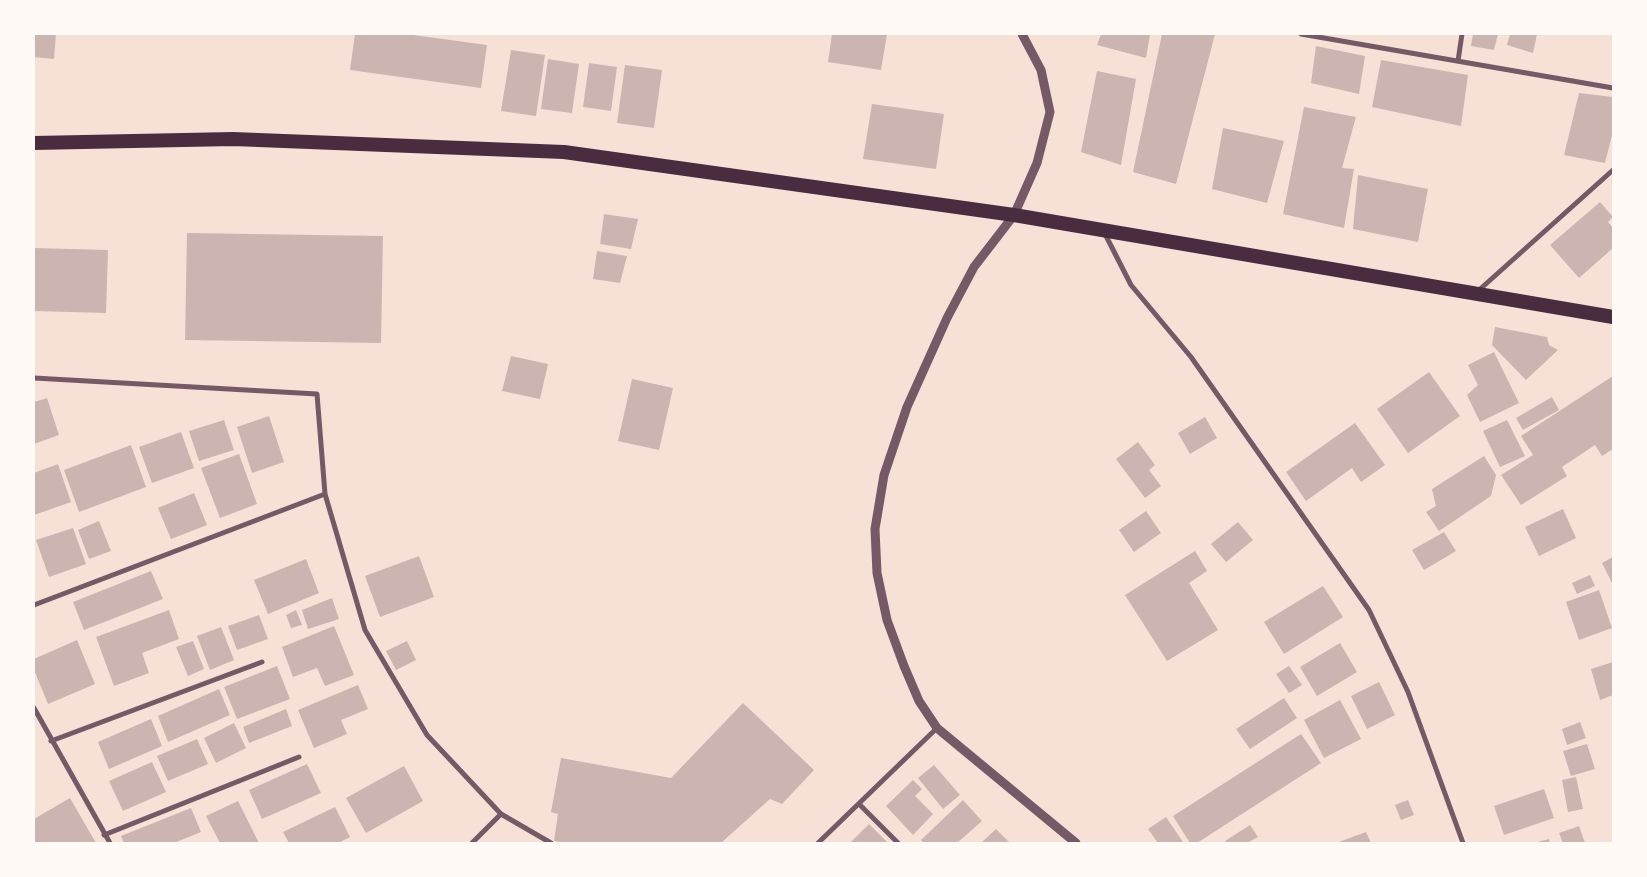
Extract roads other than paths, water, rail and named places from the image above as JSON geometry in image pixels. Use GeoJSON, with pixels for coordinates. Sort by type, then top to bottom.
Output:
{"type":"FeatureCollection","features":[{"type":"Feature","properties":{"kind":"highway"},"geometry":{"type":"LineString","coordinates":[[34,143],[232,139],[564,152],[1014,215],[1104,232],[1613,317]]}},
{"type":"Feature","properties":{"kind":"street"},"geometry":{"type":"LineString","coordinates":[[1022,34],[1041,70],[1050,112],[1037,163],[1014,215],[974,267],[947,318],[907,406],[884,475],[875,529],[877,573],[887,620],[919,701],[937,728],[1076,843]]}},
{"type":"Feature","properties":{"kind":"street"},"geometry":{"type":"LineString","coordinates":[[1301,34],[1613,88]]}},
{"type":"Feature","properties":{"kind":"street"},"geometry":{"type":"LineString","coordinates":[[1458,61],[1462,34]]}},
{"type":"Feature","properties":{"kind":"street"},"geometry":{"type":"LineString","coordinates":[[1475,294],[1613,170]]}},
{"type":"Feature","properties":{"kind":"street"},"geometry":{"type":"LineString","coordinates":[[1104,232],[1130,285],[1191,357],[1370,610],[1408,692],[1463,843]]}},
{"type":"Feature","properties":{"kind":"street"},"geometry":{"type":"LineString","coordinates":[[34,378],[317,394],[325,494],[364,630],[427,735],[501,814],[551,843]]}},
{"type":"Feature","properties":{"kind":"street"},"geometry":{"type":"LineString","coordinates":[[34,605],[325,494]]}},
{"type":"Feature","properties":{"kind":"street"},"geometry":{"type":"LineString","coordinates":[[51,741],[262,662]]}},
{"type":"Feature","properties":{"kind":"street"},"geometry":{"type":"LineString","coordinates":[[34,708],[110,843]]}},
{"type":"Feature","properties":{"kind":"street"},"geometry":{"type":"LineString","coordinates":[[818,843],[937,728]]}},
{"type":"Feature","properties":{"kind":"street"},"geometry":{"type":"LineString","coordinates":[[104,835],[299,757]]}},
{"type":"Feature","properties":{"kind":"street"},"geometry":{"type":"LineString","coordinates":[[859,804],[898,843]]}},
{"type":"Feature","properties":{"kind":"street"},"geometry":{"type":"LineString","coordinates":[[472,843],[501,814]]}}]}
